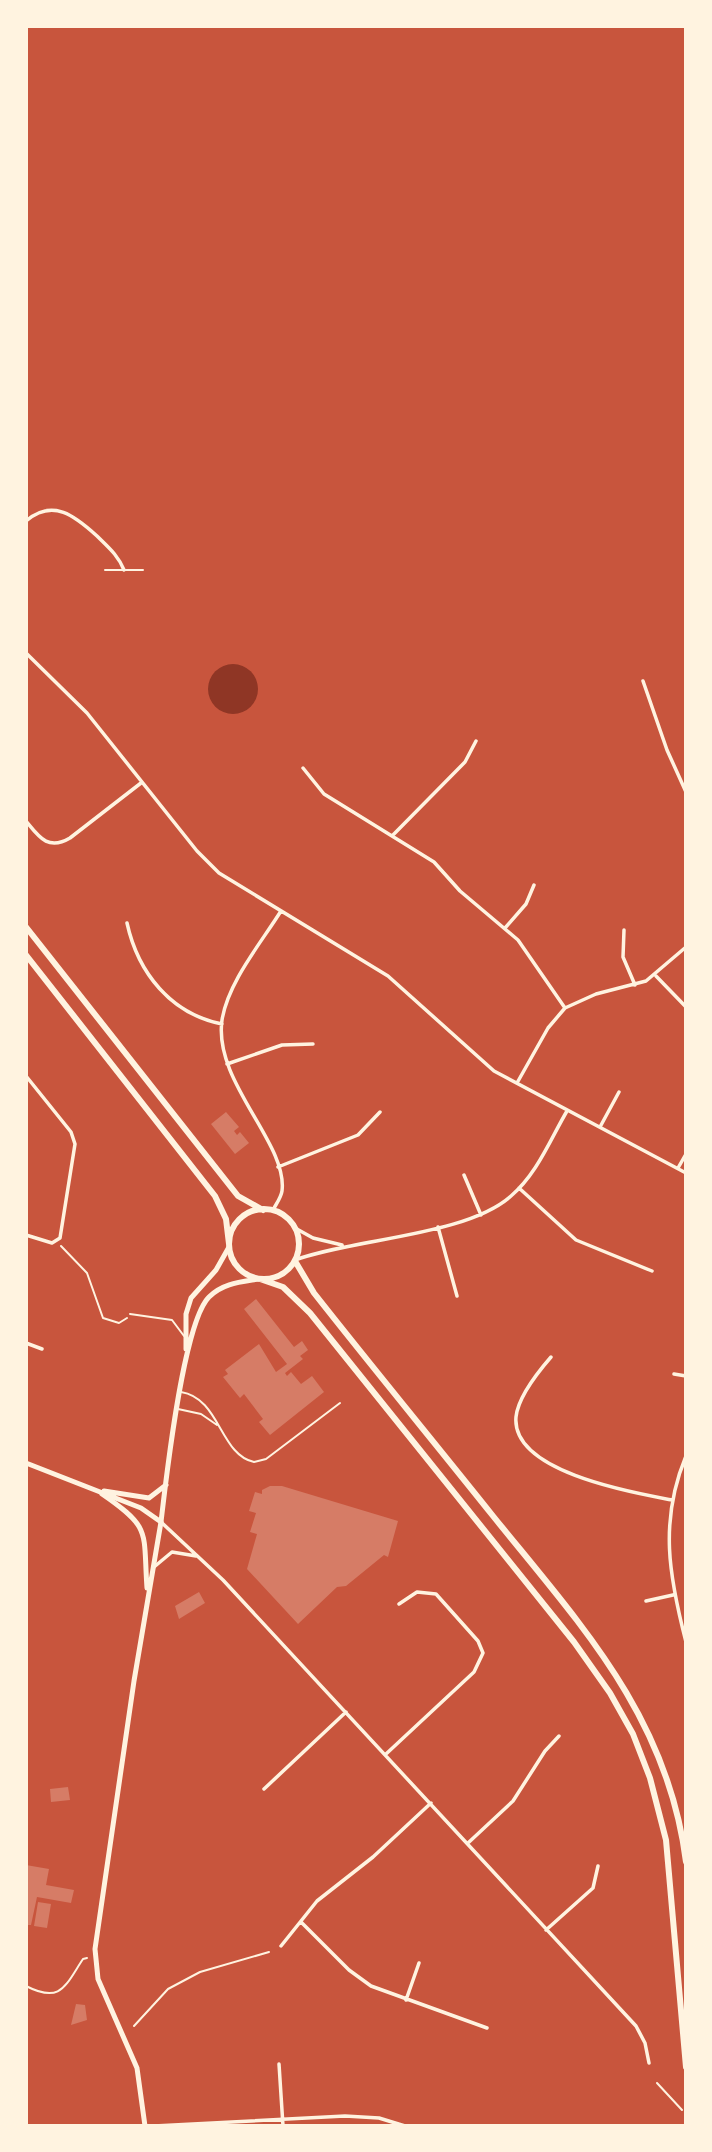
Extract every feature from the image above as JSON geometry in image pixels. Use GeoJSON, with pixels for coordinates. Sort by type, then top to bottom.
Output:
{"type":"FeatureCollection","features":[{"type":"Feature","properties":{"kind":"main road"},"geometry":{"type":"LineString","coordinates":[[26,928],[238,1196],[263,1210]]}},
{"type":"Feature","properties":{"kind":"main road"},"geometry":{"type":"LineString","coordinates":[[26,954],[211,1190],[226,1219],[229,1245],[240,1271],[283,1287],[310,1313],[570,1636],[622,1714],[648,1770],[666,1840],[686,2067]]}},
{"type":"Feature","properties":{"kind":"main road"},"geometry":{"type":"LineString","coordinates":[[229,1245],[241,1220],[263,1210],[273,1210],[287,1218],[295,1228],[299,1245],[295,1260],[277,1275],[260,1279]]}},
{"type":"Feature","properties":{"kind":"main road"},"geometry":{"type":"LineString","coordinates":[[295,1260],[314,1293],[580,1623],[621,1679],[644,1721],[666,1773],[686,1862]]}},
{"type":"Feature","properties":{"kind":"street"},"geometry":{"type":"LineString","coordinates":[[26,521],[42,511],[51,510],[75,516],[115,553],[124,569]]}},
{"type":"Feature","properties":{"kind":"street"},"geometry":{"type":"LineString","coordinates":[[26,653],[87,713],[208,863],[233,883],[387,976],[479,1059],[567,1111],[686,1173]]}},
{"type":"Feature","properties":{"kind":"street"},"geometry":{"type":"LineString","coordinates":[[643,681],[667,750],[686,792]]}},
{"type":"Feature","properties":{"kind":"street"},"geometry":{"type":"LineString","coordinates":[[393,835],[465,762],[476,741]]}},
{"type":"Feature","properties":{"kind":"street"},"geometry":{"type":"LineString","coordinates":[[303,768],[324,794],[434,862],[460,891],[505,928],[529,954],[565,1008]]}},
{"type":"Feature","properties":{"kind":"street"},"geometry":{"type":"LineString","coordinates":[[26,821],[45,842],[57,844],[70,838],[141,783]]}},
{"type":"Feature","properties":{"kind":"street"},"geometry":{"type":"LineString","coordinates":[[505,928],[526,904],[534,885]]}},
{"type":"Feature","properties":{"kind":"street"},"geometry":{"type":"LineString","coordinates":[[273,1210],[282,1190],[278,1167],[227,1064],[222,1024],[231,994],[281,911]]}},
{"type":"Feature","properties":{"kind":"street"},"geometry":{"type":"LineString","coordinates":[[127,923],[135,954],[167,997],[191,1016],[222,1024]]}},
{"type":"Feature","properties":{"kind":"street"},"geometry":{"type":"LineString","coordinates":[[624,930],[623,957],[635,985]]}},
{"type":"Feature","properties":{"kind":"street"},"geometry":{"type":"LineString","coordinates":[[517,1083],[548,1028],[565,1008],[596,994],[635,985],[656,976],[686,947]]}},
{"type":"Feature","properties":{"kind":"street"},"geometry":{"type":"LineString","coordinates":[[656,976],[686,1007]]}},
{"type":"Feature","properties":{"kind":"street"},"geometry":{"type":"LineString","coordinates":[[227,1064],[282,1045],[313,1044]]}},
{"type":"Feature","properties":{"kind":"street"},"geometry":{"type":"LineString","coordinates":[[26,1076],[71,1132],[75,1144],[62,1234],[56,1241],[46,1242],[26,1236]]}},
{"type":"Feature","properties":{"kind":"street"},"geometry":{"type":"LineString","coordinates":[[600,1128],[619,1092]]}},
{"type":"Feature","properties":{"kind":"street"},"geometry":{"type":"LineString","coordinates":[[295,1260],[348,1245],[438,1227],[498,1206],[519,1188],[541,1159],[567,1111]]}},
{"type":"Feature","properties":{"kind":"street"},"geometry":{"type":"LineString","coordinates":[[278,1167],[358,1135],[380,1112]]}},
{"type":"Feature","properties":{"kind":"street"},"geometry":{"type":"LineString","coordinates":[[678,1168],[686,1154]]}},
{"type":"Feature","properties":{"kind":"street"},"geometry":{"type":"LineString","coordinates":[[464,1175],[481,1214]]}},
{"type":"Feature","properties":{"kind":"street"},"geometry":{"type":"LineString","coordinates":[[519,1188],[576,1240],[652,1271]]}},
{"type":"Feature","properties":{"kind":"street"},"geometry":{"type":"LineString","coordinates":[[438,1227],[457,1296]]}},
{"type":"Feature","properties":{"kind":"street"},"geometry":{"type":"LineString","coordinates":[[295,1228],[321,1241],[348,1245]]}},
{"type":"Feature","properties":{"kind":"street"},"geometry":{"type":"LineString","coordinates":[[186,1356],[186,1314],[191,1298],[216,1270],[229,1245]]}},
{"type":"Feature","properties":{"kind":"street"},"geometry":{"type":"LineString","coordinates":[[145,2126],[137,2068],[99,1979],[94,1958],[186,1356],[198,1315],[206,1300],[226,1285],[260,1279]]}},
{"type":"Feature","properties":{"kind":"street"},"geometry":{"type":"LineString","coordinates":[[26,1343],[42,1349]]}},
{"type":"Feature","properties":{"kind":"street"},"geometry":{"type":"LineString","coordinates":[[551,1357],[538,1372],[517,1414],[519,1433],[527,1446],[538,1457],[605,1487],[672,1500]]}},
{"type":"Feature","properties":{"kind":"street"},"geometry":{"type":"LineString","coordinates":[[674,1374],[686,1376]]}},
{"type":"Feature","properties":{"kind":"street"},"geometry":{"type":"LineString","coordinates":[[686,1455],[672,1500],[669,1554],[673,1595],[686,1642]]}},
{"type":"Feature","properties":{"kind":"street"},"geometry":{"type":"LineString","coordinates":[[26,1463],[145,1510],[198,1557],[432,1803],[636,2026],[645,2043],[649,2063]]}},
{"type":"Feature","properties":{"kind":"street"},"geometry":{"type":"LineString","coordinates":[[94,1489],[149,1498],[166,1485]]}},
{"type":"Feature","properties":{"kind":"street"},"geometry":{"type":"LineString","coordinates":[[94,1489],[139,1524],[148,1595]]}},
{"type":"Feature","properties":{"kind":"street"},"geometry":{"type":"LineString","coordinates":[[154,1567],[172,1552],[198,1557]]}},
{"type":"Feature","properties":{"kind":"street"},"geometry":{"type":"LineString","coordinates":[[386,1754],[474,1672],[483,1653],[478,1641],[436,1594],[417,1592],[399,1604]]}},
{"type":"Feature","properties":{"kind":"street"},"geometry":{"type":"LineString","coordinates":[[646,1601],[673,1595]]}},
{"type":"Feature","properties":{"kind":"street"},"geometry":{"type":"LineString","coordinates":[[264,1789],[346,1712]]}},
{"type":"Feature","properties":{"kind":"street"},"geometry":{"type":"LineString","coordinates":[[468,1843],[513,1801],[545,1751],[559,1736]]}},
{"type":"Feature","properties":{"kind":"street"},"geometry":{"type":"LineString","coordinates":[[281,1947],[325,1894],[373,1857],[432,1803]]}},
{"type":"Feature","properties":{"kind":"street"},"geometry":{"type":"LineString","coordinates":[[546,1930],[593,1888],[598,1866]]}},
{"type":"Feature","properties":{"kind":"street"},"geometry":{"type":"LineString","coordinates":[[301,1922],[360,1979],[406,2000],[487,2028]]}},
{"type":"Feature","properties":{"kind":"street"},"geometry":{"type":"LineString","coordinates":[[406,2000],[419,1963]]}},
{"type":"Feature","properties":{"kind":"street"},"geometry":{"type":"LineString","coordinates":[[279,2064],[283,2126]]}},
{"type":"Feature","properties":{"kind":"street"},"geometry":{"type":"LineString","coordinates":[[154,2126],[364,2116],[405,2126]]}},
{"type":"Feature","properties":{"kind":"lane"},"geometry":{"type":"LineString","coordinates":[[105,569],[143,569]]}},
{"type":"Feature","properties":{"kind":"lane"},"geometry":{"type":"LineString","coordinates":[[130,1314],[172,1320],[186,1338]]}},
{"type":"Feature","properties":{"kind":"lane"},"geometry":{"type":"LineString","coordinates":[[180,1392],[197,1396],[244,1458],[259,1462],[340,1403]]}},
{"type":"Feature","properties":{"kind":"lane"},"geometry":{"type":"LineString","coordinates":[[178,1409],[201,1414],[218,1426]]}},
{"type":"Feature","properties":{"kind":"path"},"geometry":{"type":"LineString","coordinates":[[56,1241],[87,1273],[103,1318],[119,1323],[130,1314]]}},
{"type":"Feature","properties":{"kind":"path"},"geometry":{"type":"LineString","coordinates":[[134,2026],[167,1989],[200,1972],[269,1952]]}},
{"type":"Feature","properties":{"kind":"path"},"geometry":{"type":"LineString","coordinates":[[26,1986],[41,1993],[57,1993],[64,1989],[83,1959],[87,1958]]}},
{"type":"Feature","properties":{"kind":"path"},"geometry":{"type":"LineString","coordinates":[[657,2083],[682,2110]]}},
{"type":"Feature","properties":{"kind":"shaded area"},"geometry":{"type":"Polygon","coordinates":[[[233,664],[251,671],[258,689],[251,707],[233,714],[215,707],[208,689],[215,671],[233,664]]]}},
{"type":"Feature","properties":{"kind":"building"},"geometry":{"type":"Polygon","coordinates":[[[226,1112],[239,1127],[234,1131],[237,1135],[240,1132],[249,1143],[235,1154],[211,1124],[226,1112]]]}},
{"type":"Feature","properties":{"kind":"building"},"geometry":{"type":"Polygon","coordinates":[[[256,1299],[294,1347],[302,1341],[308,1350],[300,1356],[303,1359],[285,1373],[287,1376],[291,1372],[301,1384],[312,1376],[324,1392],[270,1435],[259,1422],[263,1419],[244,1394],[240,1398],[223,1377],[228,1374],[225,1370],[259,1344],[276,1372],[287,1364],[244,1309],[256,1299]]]}},
{"type":"Feature","properties":{"kind":"building"},"geometry":{"type":"Polygon","coordinates":[[[270,1486],[282,1486],[398,1521],[388,1557],[384,1555],[346,1586],[337,1587],[298,1624],[247,1569],[257,1534],[250,1532],[256,1513],[249,1511],[255,1492],[262,1494],[262,1490],[270,1486]]]}},
{"type":"Feature","properties":{"kind":"building"},"geometry":{"type":"Polygon","coordinates":[[[199,1592],[205,1603],[179,1619],[175,1606],[199,1592]]]}},
{"type":"Feature","properties":{"kind":"building"},"geometry":{"type":"Polygon","coordinates":[[[68,1787],[70,1800],[51,1802],[50,1789],[68,1787]]]}},
{"type":"Feature","properties":{"kind":"building"},"geometry":{"type":"Polygon","coordinates":[[[26,1865],[49,1869],[46,1885],[74,1890],[71,1903],[37,1897],[31,1925],[26,1925],[26,1865]]]}},
{"type":"Feature","properties":{"kind":"building"},"geometry":{"type":"Polygon","coordinates":[[[38,1902],[51,1904],[47,1928],[34,1926],[38,1902]]]}},
{"type":"Feature","properties":{"kind":"building"},"geometry":{"type":"Polygon","coordinates":[[[76,2004],[85,2005],[87,2020],[71,2025],[76,2004]]]}}]}
